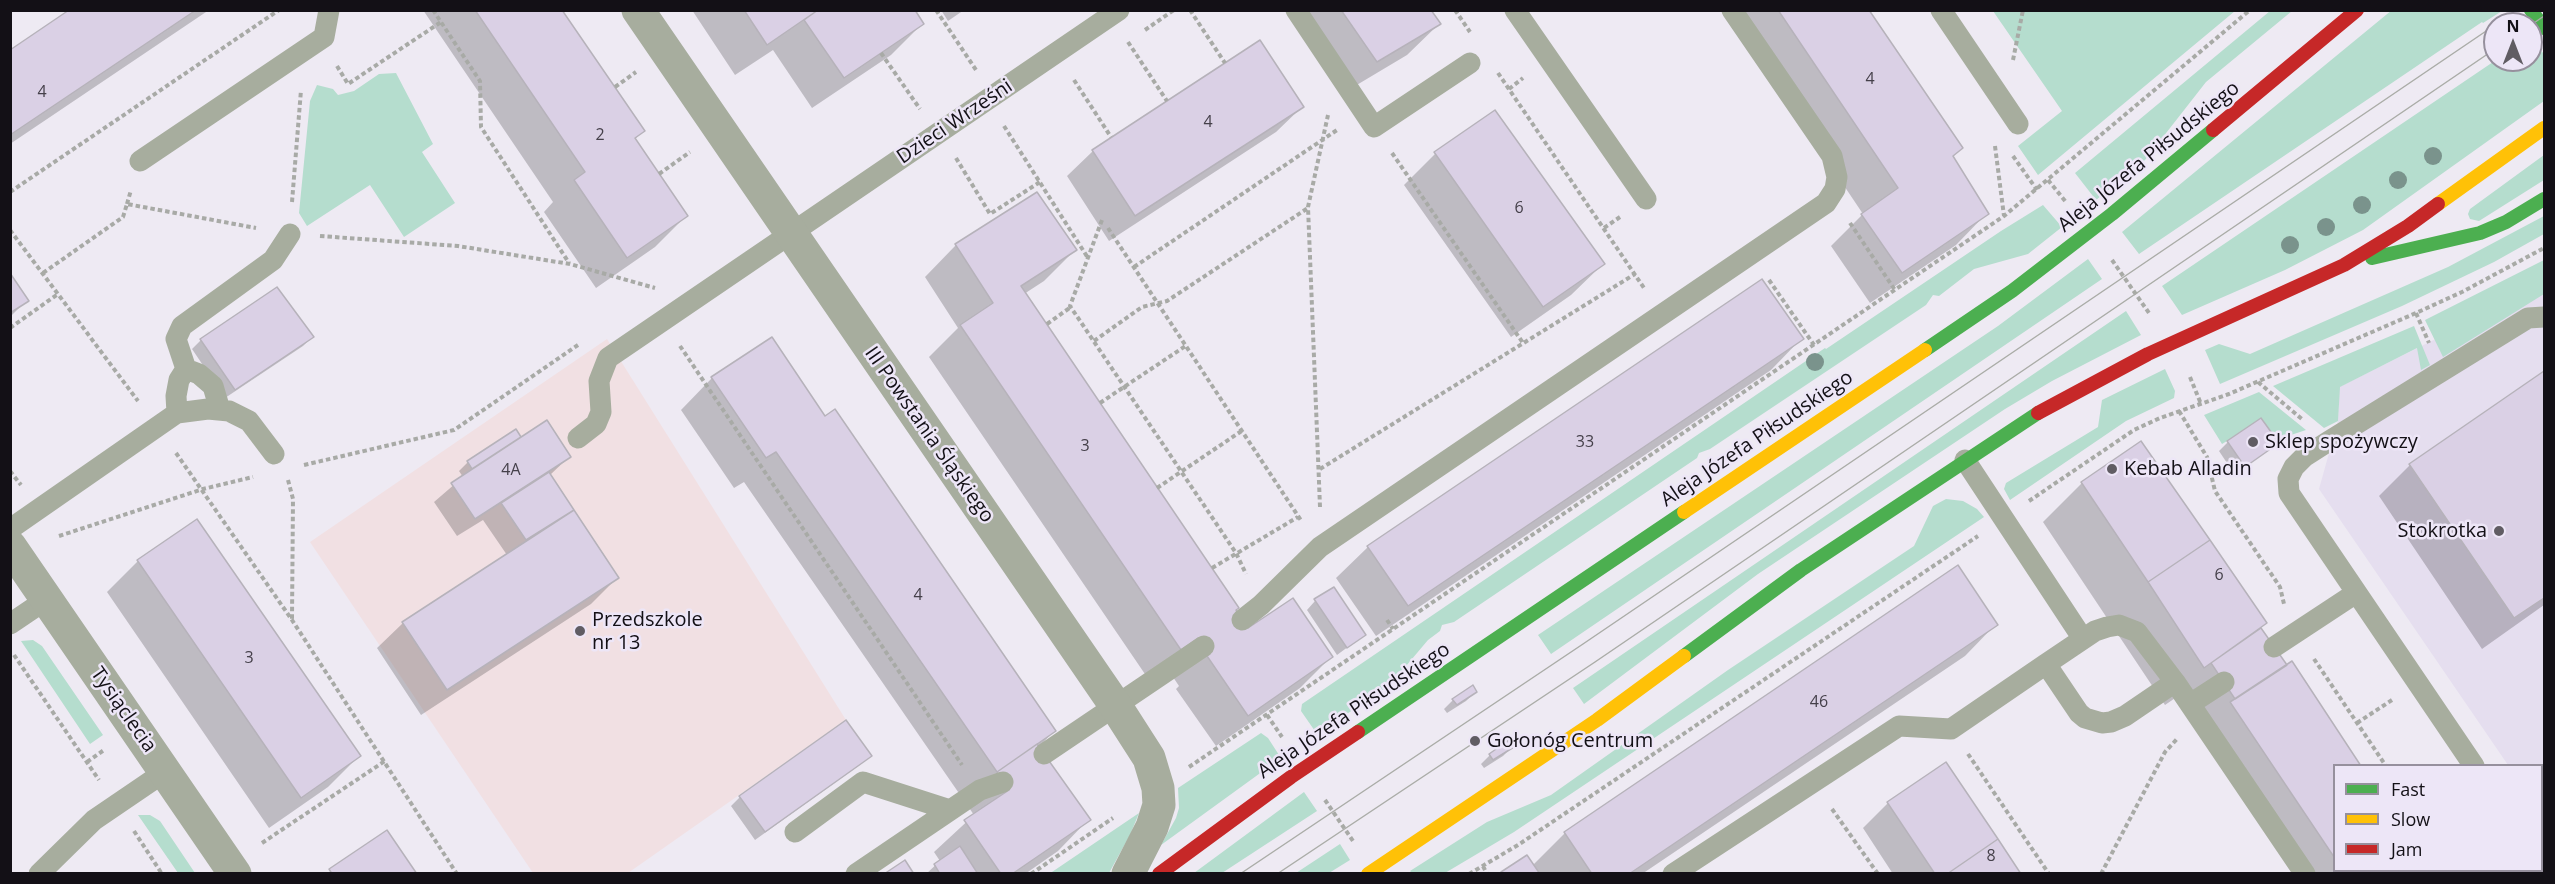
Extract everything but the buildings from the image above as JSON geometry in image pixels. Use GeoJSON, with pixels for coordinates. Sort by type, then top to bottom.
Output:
{"type":"FeatureCollection","features":[{"type":"Feature","properties":{"kind":"street","name":"III Powstania Śląskiego"},"geometry":{"type":"LineString","coordinates":[[638,10],[1115,705],[1149,758],[1158,788],[1157,816],[1128,873]]}},
{"type":"Feature","properties":{"kind":"street"},"geometry":{"type":"LineString","coordinates":[[2336,27],[2348,10]]}},
{"type":"Feature","properties":{"kind":"street","name":"Aleja Józefa Piłsudskiego"},"geometry":{"type":"LineString","coordinates":[[1159,873],[1312,762],[2021,284],[2112,214],[2357,10]]}},
{"type":"Feature","properties":{"kind":"street"},"geometry":{"type":"LineString","coordinates":[[2531,10],[2544,28]]}},
{"type":"Feature","properties":{"kind":"street"},"geometry":{"type":"LineString","coordinates":[[1368,873],[1588,727],[1782,583],[2053,404],[2120,368],[2344,265],[2408,226],[2544,128]]}},
{"type":"Feature","properties":{"kind":"street"},"geometry":{"type":"LineString","coordinates":[[2344,265],[2480,232],[2505,222],[2544,199]]}},
{"type":"Feature","properties":{"kind":"street","name":"Tysiąclecia"},"geometry":{"type":"LineString","coordinates":[[10,546],[235,873]]}},
{"type":"Feature","properties":{"kind":"lane"},"geometry":{"type":"LineString","coordinates":[[140,160],[324,37],[329,10]]}},
{"type":"Feature","properties":{"kind":"lane","name":"Dzieci Wrześni"},"geometry":{"type":"LineString","coordinates":[[578,438],[596,424],[601,412],[599,381],[608,358],[1119,10]]}},
{"type":"Feature","properties":{"kind":"lane"},"geometry":{"type":"LineString","coordinates":[[1296,10],[1369,119],[1470,63]]}},
{"type":"Feature","properties":{"kind":"lane"},"geometry":{"type":"LineString","coordinates":[[1515,10],[1646,199]]}},
{"type":"Feature","properties":{"kind":"lane"},"geometry":{"type":"LineString","coordinates":[[1242,620],[1261,605],[1320,547],[1819,209],[1831,196],[1837,177],[1832,156],[1732,10]]}},
{"type":"Feature","properties":{"kind":"lane"},"geometry":{"type":"LineString","coordinates":[[1941,10],[2018,124]]}},
{"type":"Feature","properties":{"kind":"lane"},"geometry":{"type":"LineString","coordinates":[[186,369],[176,339],[182,326],[273,260],[290,234]]}},
{"type":"Feature","properties":{"kind":"lane"},"geometry":{"type":"LineString","coordinates":[[2473,764],[2289,494],[2288,479],[2294,467],[2329,441],[2528,318],[2544,317]]}},
{"type":"Feature","properties":{"kind":"lane"},"geometry":{"type":"LineString","coordinates":[[186,369],[199,374],[213,386],[220,410]]}},
{"type":"Feature","properties":{"kind":"lane"},"geometry":{"type":"LineString","coordinates":[[177,413],[176,396],[179,380],[186,369]]}},
{"type":"Feature","properties":{"kind":"lane"},"geometry":{"type":"LineString","coordinates":[[10,529],[177,413],[229,411],[249,422],[280,462]]}},
{"type":"Feature","properties":{"kind":"lane"},"geometry":{"type":"LineString","coordinates":[[1965,460],[2083,639]]}},
{"type":"Feature","properties":{"kind":"lane"},"geometry":{"type":"LineString","coordinates":[[2274,647],[2356,593]]}},
{"type":"Feature","properties":{"kind":"lane"},"geometry":{"type":"LineString","coordinates":[[10,624],[47,599]]}},
{"type":"Feature","properties":{"kind":"lane"},"geometry":{"type":"LineString","coordinates":[[1673,873],[1899,726],[1951,729],[2083,639],[2107,627],[2129,627],[2142,636],[2175,682],[2305,873]]}},
{"type":"Feature","properties":{"kind":"lane"},"geometry":{"type":"LineString","coordinates":[[1044,754],[1204,646]]}},
{"type":"Feature","properties":{"kind":"lane"},"geometry":{"type":"LineString","coordinates":[[2046,664],[2079,713],[2085,718],[2102,723],[2126,716],[2175,682]]}},
{"type":"Feature","properties":{"kind":"lane"},"geometry":{"type":"LineString","coordinates":[[2190,704],[2224,682]]}},
{"type":"Feature","properties":{"kind":"lane"},"geometry":{"type":"LineString","coordinates":[[39,873],[94,820],[166,771]]}},
{"type":"Feature","properties":{"kind":"lane"},"geometry":{"type":"LineString","coordinates":[[795,832],[863,782],[950,810]]}},
{"type":"Feature","properties":{"kind":"lane"},"geometry":{"type":"LineString","coordinates":[[856,873],[980,790],[1003,782]]}},
{"type":"Feature","properties":{"kind":"path"},"geometry":{"type":"LineString","coordinates":[[10,192],[279,10]]}},
{"type":"Feature","properties":{"kind":"path"},"geometry":{"type":"LineString","coordinates":[[433,10],[480,81],[481,127],[570,264]]}},
{"type":"Feature","properties":{"kind":"path"},"geometry":{"type":"LineString","coordinates":[[936,10],[1088,258]]}},
{"type":"Feature","properties":{"kind":"path"},"geometry":{"type":"LineString","coordinates":[[1190,10],[1225,63]]}},
{"type":"Feature","properties":{"kind":"path"},"geometry":{"type":"LineString","coordinates":[[1183,771],[2004,216],[2250,10]]}},
{"type":"Feature","properties":{"kind":"path"},"geometry":{"type":"LineString","coordinates":[[312,45],[348,84],[441,22]]}},
{"type":"Feature","properties":{"kind":"path"},"geometry":{"type":"LineString","coordinates":[[1128,42],[1167,101]]}},
{"type":"Feature","properties":{"kind":"path"},"geometry":{"type":"LineString","coordinates":[[290,234],[312,45]]}},
{"type":"Feature","properties":{"kind":"path"},"geometry":{"type":"LineString","coordinates":[[1057,52],[1111,137]]}},
{"type":"Feature","properties":{"kind":"path"},"geometry":{"type":"LineString","coordinates":[[881,53],[938,133],[990,214],[1040,182]]}},
{"type":"Feature","properties":{"kind":"path"},"geometry":{"type":"LineString","coordinates":[[1320,469],[1635,274],[1497,71]]}},
{"type":"Feature","properties":{"kind":"path"},"geometry":{"type":"LineString","coordinates":[[1320,547],[1320,469],[1308,207],[1338,74]]}},
{"type":"Feature","properties":{"kind":"path"},"geometry":{"type":"LineString","coordinates":[[2002,101],[1995,146],[2004,216]]}},
{"type":"Feature","properties":{"kind":"path"},"geometry":{"type":"LineString","coordinates":[[1134,267],[1323,140],[1369,119],[1523,343]]}},
{"type":"Feature","properties":{"kind":"path"},"geometry":{"type":"LineString","coordinates":[[2016,160],[2037,190]]}},
{"type":"Feature","properties":{"kind":"path"},"geometry":{"type":"LineString","coordinates":[[2048,180],[2070,207]]}},
{"type":"Feature","properties":{"kind":"path"},"geometry":{"type":"LineString","coordinates":[[1831,196],[1894,290]]}},
{"type":"Feature","properties":{"kind":"path"},"geometry":{"type":"LineString","coordinates":[[43,273],[123,217],[127,204],[290,234],[458,246],[570,264],[658,289],[649,296]]}},
{"type":"Feature","properties":{"kind":"path"},"geometry":{"type":"LineString","coordinates":[[1094,341],[1142,307],[1167,300],[1308,207]]}},
{"type":"Feature","properties":{"kind":"path"},"geometry":{"type":"LineString","coordinates":[[1047,324],[1071,307],[1102,220]]}},
{"type":"Feature","properties":{"kind":"path"},"geometry":{"type":"LineString","coordinates":[[1108,228],[1320,547]]}},
{"type":"Feature","properties":{"kind":"path"},"geometry":{"type":"LineString","coordinates":[[10,230],[203,489],[292,620],[457,873]]}},
{"type":"Feature","properties":{"kind":"path"},"geometry":{"type":"LineString","coordinates":[[1752,254],[1814,345]]}},
{"type":"Feature","properties":{"kind":"path"},"geometry":{"type":"LineString","coordinates":[[2108,255],[2152,318]]}},
{"type":"Feature","properties":{"kind":"path"},"geometry":{"type":"LineString","coordinates":[[10,328],[58,294]]}},
{"type":"Feature","properties":{"kind":"path"},"geometry":{"type":"LineString","coordinates":[[1071,307],[1236,553],[1261,605]]}},
{"type":"Feature","properties":{"kind":"path"},"geometry":{"type":"LineString","coordinates":[[2416,313],[2428,341]]}},
{"type":"Feature","properties":{"kind":"path"},"geometry":{"type":"LineString","coordinates":[[662,320],[980,790]]}},
{"type":"Feature","properties":{"kind":"path"},"geometry":{"type":"LineString","coordinates":[[297,467],[454,430],[580,343]]}},
{"type":"Feature","properties":{"kind":"path"},"geometry":{"type":"LineString","coordinates":[[1100,403],[1187,345]]}},
{"type":"Feature","properties":{"kind":"path"},"geometry":{"type":"LineString","coordinates":[[2187,371],[2201,404]]}},
{"type":"Feature","properties":{"kind":"path"},"geometry":{"type":"LineString","coordinates":[[2258,382],[2329,441]]}},
{"type":"Feature","properties":{"kind":"path"},"geometry":{"type":"LineString","coordinates":[[2179,411],[2207,458],[2215,491],[2280,587],[2285,609]]}},
{"type":"Feature","properties":{"kind":"path"},"geometry":{"type":"LineString","coordinates":[[1158,488],[1243,430]]}},
{"type":"Feature","properties":{"kind":"path"},"geometry":{"type":"LineString","coordinates":[[280,462],[293,499],[292,620]]}},
{"type":"Feature","properties":{"kind":"path"},"geometry":{"type":"LineString","coordinates":[[55,538],[203,489],[255,477]]}},
{"type":"Feature","properties":{"kind":"path"},"geometry":{"type":"LineString","coordinates":[[1212,568],[1298,517]]}},
{"type":"Feature","properties":{"kind":"path"},"geometry":{"type":"LineString","coordinates":[[1387,620],[1393,629]]}},
{"type":"Feature","properties":{"kind":"path"},"geometry":{"type":"LineString","coordinates":[[10,649],[162,873]]}},
{"type":"Feature","properties":{"kind":"path"},"geometry":{"type":"LineString","coordinates":[[2316,661],[2385,764]]}},
{"type":"Feature","properties":{"kind":"path"},"geometry":{"type":"LineString","coordinates":[[2357,723],[2381,707]]}},
{"type":"Feature","properties":{"kind":"path"},"geometry":{"type":"LineString","coordinates":[[1267,715],[1285,741]]}},
{"type":"Feature","properties":{"kind":"path"},"geometry":{"type":"LineString","coordinates":[[1951,729],[2049,873]]}},
{"type":"Feature","properties":{"kind":"path"},"geometry":{"type":"LineString","coordinates":[[2101,873],[2165,752],[2172,743]]}},
{"type":"Feature","properties":{"kind":"path"},"geometry":{"type":"LineString","coordinates":[[87,762],[110,746]]}},
{"type":"Feature","properties":{"kind":"path"},"geometry":{"type":"LineString","coordinates":[[262,843],[385,761]]}},
{"type":"Feature","properties":{"kind":"path"},"geometry":{"type":"LineString","coordinates":[[1813,781],[1878,873]]}},
{"type":"Feature","properties":{"kind":"path"},"geometry":{"type":"LineString","coordinates":[[1323,796],[1358,848]]}},
{"type":"Feature","properties":{"kind":"path"},"geometry":{"type":"LineString","coordinates":[[1031,873],[1116,816]]}},
{"type":"Feature","properties":{"kind":"path"},"geometry":{"type":"LineString","coordinates":[[1483,866],[1487,873]]}},
{"type":"Feature","properties":{"kind":"shaded area"},"geometry":{"type":"Polygon","coordinates":[[[2544,285],[2543,799],[2543,764],[2507,764],[2319,489],[2338,421],[2339,387],[2544,285]]]}},
{"type":"Feature","properties":{"kind":"shaded area","name":"Przedszkole nr 13"},"geometry":{"type":"Polygon","coordinates":[[[607,339],[846,720],[628,873],[533,873],[310,542],[607,339]]]}},
{"type":"Feature","properties":{"kind":"green space"},"geometry":{"type":"Polygon","coordinates":[[[2392,10],[2502,11],[2483,12],[2483,23],[2139,254],[2122,232],[2392,10]]]}},
{"type":"Feature","properties":{"kind":"green space"},"geometry":{"type":"Polygon","coordinates":[[[1993,11],[2235,11],[2038,175],[2018,146],[2062,111],[1993,11]]]}},
{"type":"Feature","properties":{"kind":"green space"},"geometry":{"type":"Polygon","coordinates":[[[2270,11],[2292,11],[2206,82],[2145,160],[2096,200],[2075,173],[2270,11]]]}},
{"type":"Feature","properties":{"kind":"green space"},"geometry":{"type":"Polygon","coordinates":[[[2544,54],[2544,101],[2363,230],[2285,270],[2182,315],[2162,286],[2483,69],[2483,72],[2543,72],[2544,54]]]}},
{"type":"Feature","properties":{"kind":"green space"},"geometry":{"type":"Polygon","coordinates":[[[396,73],[433,144],[422,152],[455,203],[404,237],[370,185],[307,226],[299,213],[310,101],[317,85],[333,89],[338,95],[354,91],[379,74],[396,73]]]}},
{"type":"Feature","properties":{"kind":"green space"},"geometry":{"type":"Polygon","coordinates":[[[2544,155],[2544,180],[2479,221],[2470,219],[2468,214],[2470,209],[2544,155]]]}},
{"type":"Feature","properties":{"kind":"green space"},"geometry":{"type":"Polygon","coordinates":[[[2043,205],[2062,227],[2028,254],[1974,269],[1939,296],[1933,295],[1926,305],[1710,449],[1699,453],[1697,458],[1454,622],[1442,625],[1440,631],[1428,640],[1390,685],[1317,734],[1301,711],[1302,704],[1825,348],[2043,205]]]}},
{"type":"Feature","properties":{"kind":"green space"},"geometry":{"type":"Polygon","coordinates":[[[2544,216],[2544,234],[2494,262],[2402,306],[2220,384],[2205,350],[2219,344],[2250,354],[2448,267],[2544,216]]]}},
{"type":"Feature","properties":{"kind":"green space"},"geometry":{"type":"Polygon","coordinates":[[[2088,259],[2102,279],[1551,654],[1538,635],[1998,326],[2088,259]]]}},
{"type":"Feature","properties":{"kind":"green space"},"geometry":{"type":"Polygon","coordinates":[[[2544,260],[2544,294],[2443,357],[2425,320],[2544,260]]]}},
{"type":"Feature","properties":{"kind":"green space"},"geometry":{"type":"Polygon","coordinates":[[[2126,311],[2141,335],[2052,381],[2005,409],[1758,574],[1584,704],[1573,688],[2126,311]]]}},
{"type":"Feature","properties":{"kind":"green space"},"geometry":{"type":"Polygon","coordinates":[[[2414,326],[2430,365],[2421,370],[2417,348],[2340,387],[2338,421],[2324,428],[2273,386],[2414,326]]]}},
{"type":"Feature","properties":{"kind":"green space"},"geometry":{"type":"Polygon","coordinates":[[[2165,369],[2175,391],[2174,398],[2126,421],[2010,500],[2004,489],[2006,483],[2098,427],[2102,400],[2165,369]]]}},
{"type":"Feature","properties":{"kind":"green space"},"geometry":{"type":"Polygon","coordinates":[[[2259,392],[2306,430],[2276,440],[2227,441],[2222,444],[2204,415],[2259,392]]]}},
{"type":"Feature","properties":{"kind":"green space"},"geometry":{"type":"Polygon","coordinates":[[[1946,499],[1963,501],[1977,509],[1984,517],[1514,832],[1445,873],[1412,873],[1410,871],[1487,822],[1551,795],[1728,670],[1914,546],[1933,506],[1946,499]]]}},
{"type":"Feature","properties":{"kind":"green space"},"geometry":{"type":"Polygon","coordinates":[[[33,640],[42,646],[103,735],[90,744],[21,641],[33,640]]]}},
{"type":"Feature","properties":{"kind":"green space"},"geometry":{"type":"Polygon","coordinates":[[[1261,733],[1268,738],[1281,758],[1161,845],[1179,808],[1178,788],[1261,733]]]}},
{"type":"Feature","properties":{"kind":"green space"},"geometry":{"type":"Polygon","coordinates":[[[1304,792],[1317,811],[1222,873],[1194,873],[1304,792]]]}},
{"type":"Feature","properties":{"kind":"green space"},"geometry":{"type":"Polygon","coordinates":[[[1139,813],[1109,873],[1049,874],[1139,813]]]}},
{"type":"Feature","properties":{"kind":"green space"},"geometry":{"type":"Polygon","coordinates":[[[138,815],[150,815],[160,821],[195,873],[178,873],[138,815]]]}},
{"type":"Feature","properties":{"kind":"green space"},"geometry":{"type":"Polygon","coordinates":[[[1340,844],[1350,860],[1329,873],[1296,873],[1340,844]]]}},
{"type":"Feature","properties":{"kind":"tram line"},"geometry":{"type":"LineString","coordinates":[[1240,874],[2483,33]]}},
{"type":"Feature","properties":{"kind":"tram line"},"geometry":{"type":"LineString","coordinates":[[1277,874],[1595,662],[2483,57]]}},
{"type":"Feature","properties":{"kind":"traffic: fast"},"geometry":{"type":"LineString","coordinates":[[2531,10],[2544,28]]}},
{"type":"Feature","properties":{"kind":"traffic: fast"},"geometry":{"type":"LineString","coordinates":[[1925,350],[2012,291],[2112,214],[2213,130]]}},
{"type":"Feature","properties":{"kind":"traffic: fast"},"geometry":{"type":"LineString","coordinates":[[2372,258],[2480,233],[2506,222],[2544,199]]}},
{"type":"Feature","properties":{"kind":"traffic: fast"},"geometry":{"type":"LineString","coordinates":[[1684,656],[1801,570],[2038,413]]}},
{"type":"Feature","properties":{"kind":"traffic: fast"},"geometry":{"type":"LineString","coordinates":[[1358,732],[1684,512]]}},
{"type":"Feature","properties":{"kind":"traffic: slow"},"geometry":{"type":"LineString","coordinates":[[2438,204],[2544,128]]}},
{"type":"Feature","properties":{"kind":"traffic: slow"},"geometry":{"type":"LineString","coordinates":[[1684,512],[1925,350]]}},
{"type":"Feature","properties":{"kind":"traffic: slow"},"geometry":{"type":"LineString","coordinates":[[1368,874],[1597,720],[1684,656]]}},
{"type":"Feature","properties":{"kind":"traffic: jam"},"geometry":{"type":"LineString","coordinates":[[2213,130],[2357,10]]}},
{"type":"Feature","properties":{"kind":"traffic: jam"},"geometry":{"type":"LineString","coordinates":[[2038,413],[2148,354],[2344,265],[2408,226],[2438,204]]}},
{"type":"Feature","properties":{"kind":"traffic: jam"},"geometry":{"type":"LineString","coordinates":[[1159,874],[1291,777],[1358,732]]}},
{"type":"Feature","properties":{"kind":"place","name":"Sklep spożywczy"},"geometry":{"type":"Point","coordinates":[2253,442]}},
{"type":"Feature","properties":{"kind":"place","name":"Kebab Alladin"},"geometry":{"type":"Point","coordinates":[2112,469]}},
{"type":"Feature","properties":{"kind":"place","name":"Stokrotka"},"geometry":{"type":"Point","coordinates":[2499,531]}},
{"type":"Feature","properties":{"kind":"place","name":"Przedszkole nr 13"},"geometry":{"type":"Point","coordinates":[580,631]}},
{"type":"Feature","properties":{"kind":"place","name":"Gołonóg Centrum"},"geometry":{"type":"Point","coordinates":[1475,741]}}]}
